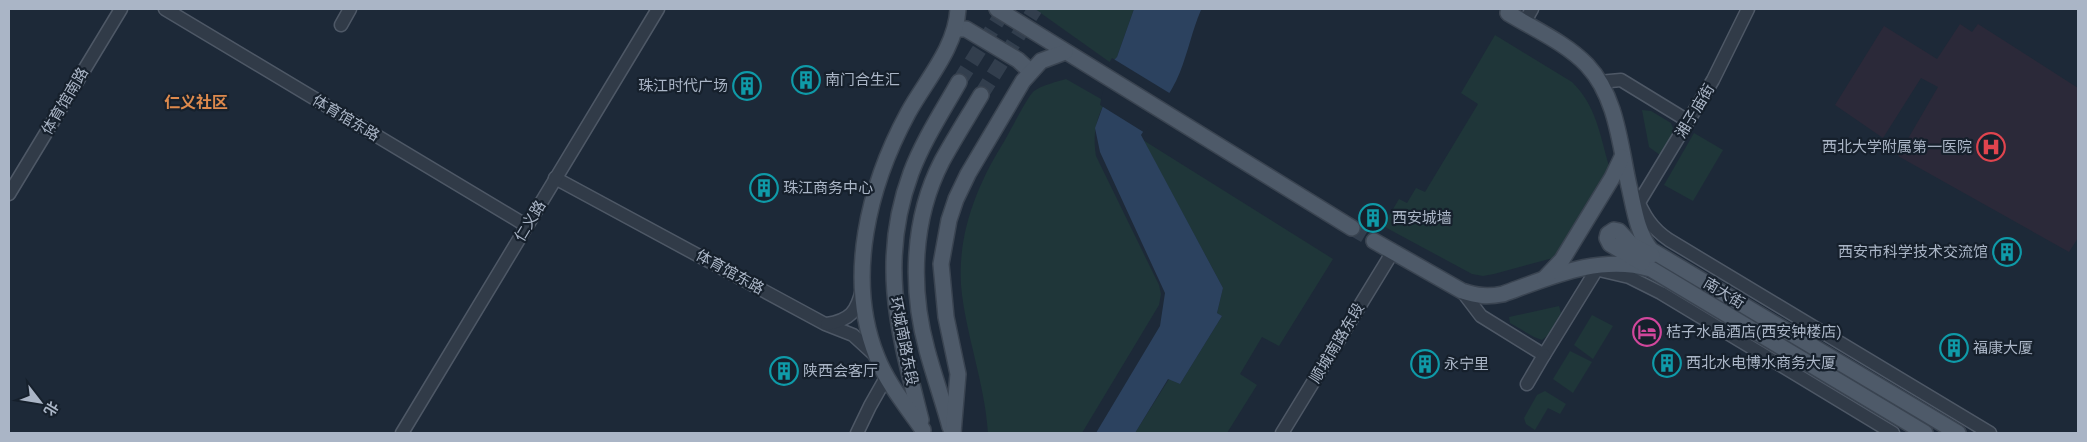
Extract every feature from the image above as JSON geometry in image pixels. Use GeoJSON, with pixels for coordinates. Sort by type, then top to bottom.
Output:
{"type":"FeatureCollection","features":[{"type":"Feature","properties":{"kind":"main road"},"geometry":{"type":"LineString","coordinates":[[923,432],[887,376],[877,357],[868,328],[863,281],[865,234],[881,173],[908,114],[945,52],[956,29],[958,9]]}},
{"type":"Feature","properties":{"kind":"main road"},"geometry":{"type":"LineString","coordinates":[[997,9],[1352,228]]}},
{"type":"Feature","properties":{"kind":"main road","name":"南大街"},"geometry":{"type":"LineString","coordinates":[[1508,13],[1566,48],[1588,66],[1600,82],[1613,110],[1622,157],[1637,207],[1643,240],[1651,250],[1958,433]]}},
{"type":"Feature","properties":{"kind":"main road"},"geometry":{"type":"LineString","coordinates":[[956,29],[966,29],[1018,60],[1030,71]]}},
{"type":"Feature","properties":{"kind":"main road"},"geometry":{"type":"LineString","coordinates":[[953,433],[958,374],[946,317],[941,264],[948,220],[968,174],[1030,71],[1042,61],[1065,52]]}},
{"type":"Feature","properties":{"kind":"main road","name":"环城南路东段"},"geometry":{"type":"LineString","coordinates":[[923,432],[896,312],[893,280],[896,231],[902,201],[914,165],[924,143],[959,82]]}},
{"type":"Feature","properties":{"kind":"main road","name":"环城南路东段"},"geometry":{"type":"LineString","coordinates":[[953,433],[927,349],[921,323],[916,255],[921,222],[928,196],[942,162],[981,95]]}},
{"type":"Feature","properties":{"kind":"main road"},"geometry":{"type":"LineString","coordinates":[[1544,279],[1562,260],[1612,178],[1622,157]]}},
{"type":"Feature","properties":{"kind":"main road"},"geometry":{"type":"LineString","coordinates":[[1651,269],[1610,244],[1607,238],[1608,234],[1614,230],[1619,232],[1632,245],[1644,252],[1668,260]]}},
{"type":"Feature","properties":{"kind":"main road","name":"南大街"},"geometry":{"type":"LineString","coordinates":[[1374,241],[1392,253],[1462,291],[1490,297],[1544,279],[1595,267],[1631,264],[1651,269],[1925,433]]}},
{"type":"Feature","properties":{"kind":"street","name":"体育馆南路"},"geometry":{"type":"LineString","coordinates":[[9,194],[121,9]]}},
{"type":"Feature","properties":{"kind":"street","name":"体育馆东路"},"geometry":{"type":"LineString","coordinates":[[165,9],[527,226]]}},
{"type":"Feature","properties":{"kind":"street"},"geometry":{"type":"LineString","coordinates":[[341,25],[350,9]]}},
{"type":"Feature","properties":{"kind":"street","name":"仁义路"},"geometry":{"type":"LineString","coordinates":[[402,433],[658,9]]}},
{"type":"Feature","properties":{"kind":"street"},"geometry":{"type":"LineString","coordinates":[[1524,23],[1532,9]]}},
{"type":"Feature","properties":{"kind":"street","name":"湘子庙街"},"geometry":{"type":"LineString","coordinates":[[1637,207],[1727,54],[1748,9]]}},
{"type":"Feature","properties":{"kind":"street"},"geometry":{"type":"LineString","coordinates":[[1600,82],[1621,80],[1688,121]]}},
{"type":"Feature","properties":{"kind":"street","name":"体育馆东路"},"geometry":{"type":"LineString","coordinates":[[555,178],[825,324],[854,336],[877,357]]}},
{"type":"Feature","properties":{"kind":"street"},"geometry":{"type":"LineString","coordinates":[[1637,207],[1655,231],[1669,240],[1990,433]]}},
{"type":"Feature","properties":{"kind":"street","name":"顺城南路东段"},"geometry":{"type":"LineString","coordinates":[[1282,433],[1392,253]]}},
{"type":"Feature","properties":{"kind":"street"},"geometry":{"type":"LineString","coordinates":[[1527,384],[1595,267],[1629,277],[1661,294],[1893,433]]}},
{"type":"Feature","properties":{"kind":"street"},"geometry":{"type":"LineString","coordinates":[[825,324],[842,322],[849,317],[860,298],[863,281]]}},
{"type":"Feature","properties":{"kind":"street"},"geometry":{"type":"LineString","coordinates":[[1462,291],[1481,316],[1544,355]]}},
{"type":"Feature","properties":{"kind":"street"},"geometry":{"type":"LineString","coordinates":[[857,433],[887,376]]}},
{"type":"Feature","properties":{"kind":"shaded area","name":"西北大学附属第一医院"},"geometry":{"type":"Polygon","coordinates":[[[1960,24],[1972,32],[1978,24],[2078,88],[2078,238],[2069,252],[1898,156],[1938,87],[1921,78],[1883,138],[1835,105],[1884,26],[1937,59],[1960,24]]]}},
{"type":"Feature","properties":{"kind":"green space"},"geometry":{"type":"Polygon","coordinates":[[[1035,9],[1134,9],[1117,57],[1111,63],[1035,9]]]}},
{"type":"Feature","properties":{"kind":"green space"},"geometry":{"type":"Polygon","coordinates":[[[1495,35],[1572,82],[1580,91],[1587,100],[1596,121],[1609,166],[1553,258],[1483,276],[1472,274],[1383,226],[1399,199],[1407,203],[1416,188],[1425,192],[1478,104],[1461,93],[1495,35]]]}},
{"type":"Feature","properties":{"kind":"green space"},"geometry":{"type":"Polygon","coordinates":[[[1066,79],[1101,99],[1103,106],[1096,124],[1096,156],[1159,285],[1161,294],[1159,305],[1082,433],[988,433],[984,398],[962,295],[961,274],[965,233],[977,194],[985,176],[1027,100],[1037,89],[1066,79]]]}},
{"type":"Feature","properties":{"kind":"green space"},"geometry":{"type":"Polygon","coordinates":[[[1642,110],[1651,111],[1671,123],[1674,131],[1660,155],[1649,147],[1642,110]]]}},
{"type":"Feature","properties":{"kind":"green space"},"geometry":{"type":"Polygon","coordinates":[[[1694,133],[1723,150],[1693,201],[1664,185],[1694,133]]]}},
{"type":"Feature","properties":{"kind":"green space"},"geometry":{"type":"Polygon","coordinates":[[[1143,140],[1333,259],[1279,346],[1262,337],[1240,374],[1257,385],[1227,433],[1135,433],[1169,379],[1180,384],[1222,316],[1217,313],[1223,288],[1143,140]]]}},
{"type":"Feature","properties":{"kind":"green space"},"geometry":{"type":"Polygon","coordinates":[[[1559,306],[1561,313],[1548,335],[1542,340],[1510,323],[1509,317],[1559,306]]]}},
{"type":"Feature","properties":{"kind":"green space"},"geometry":{"type":"Polygon","coordinates":[[[1592,315],[1613,326],[1593,359],[1574,345],[1592,315]]]}},
{"type":"Feature","properties":{"kind":"green space"},"geometry":{"type":"Polygon","coordinates":[[[1570,351],[1592,362],[1573,393],[1553,379],[1570,351]]]}},
{"type":"Feature","properties":{"kind":"green space"},"geometry":{"type":"Polygon","coordinates":[[[1545,391],[1566,404],[1560,414],[1548,408],[1535,430],[1526,424],[1524,418],[1537,395],[1545,391]]]}},
{"type":"Feature","properties":{"kind":"water"},"geometry":{"type":"Polygon","coordinates":[[[1134,9],[1201,10],[1176,80],[1167,97],[1141,135],[1223,288],[1217,313],[1222,316],[1180,384],[1168,379],[1135,433],[1096,433],[1160,326],[1165,293],[1100,152],[1095,128],[1103,106],[1111,63],[1117,57],[1134,9]]]}},
{"type":"Feature","properties":{"kind":"pier"},"geometry":{"type":"Polygon","coordinates":[[[1112,58],[1171,94],[1145,133],[1100,105],[1109,63],[1112,58]]]}},
{"type":"Feature","properties":{"kind":"tunnel"},"geometry":{"type":"LineString","coordinates":[[959,82],[1005,9]]}},
{"type":"Feature","properties":{"kind":"tunnel"},"geometry":{"type":"LineString","coordinates":[[981,95],[1035,9]]}},
{"type":"Feature","properties":{"kind":"tunnel"},"geometry":{"type":"LineString","coordinates":[[1352,228],[1374,241]]}},
{"type":"Feature","properties":{"kind":"place","name":"南门合生汇"},"geometry":{"type":"Point","coordinates":[806,80]}},
{"type":"Feature","properties":{"kind":"place","name":"珠江时代广场"},"geometry":{"type":"Point","coordinates":[747,86]}},
{"type":"Feature","properties":{"kind":"place","name":"西北大学附属第一医院"},"geometry":{"type":"Point","coordinates":[1991,147]}},
{"type":"Feature","properties":{"kind":"place","name":"珠江商务中心"},"geometry":{"type":"Point","coordinates":[764,188]}},
{"type":"Feature","properties":{"kind":"place","name":"西安城墙"},"geometry":{"type":"Point","coordinates":[1373,218]}},
{"type":"Feature","properties":{"kind":"place","name":"西安市科学技术交流馆"},"geometry":{"type":"Point","coordinates":[2007,252]}},
{"type":"Feature","properties":{"kind":"place","name":"桔子水晶酒店(西安钟楼店)"},"geometry":{"type":"Point","coordinates":[1647,332]}},
{"type":"Feature","properties":{"kind":"place","name":"福康大厦"},"geometry":{"type":"Point","coordinates":[1954,348]}},
{"type":"Feature","properties":{"kind":"place","name":"西北水电博水商务大厦"},"geometry":{"type":"Point","coordinates":[1667,363]}},
{"type":"Feature","properties":{"kind":"place","name":"永宁里"},"geometry":{"type":"Point","coordinates":[1425,364]}},
{"type":"Feature","properties":{"kind":"place","name":"陕西会客厅"},"geometry":{"type":"Point","coordinates":[784,371]}},
{"type":"Feature","properties":{"kind":"district","name":"仁义社区"},"geometry":{"type":"Point","coordinates":[196,102]}}]}
